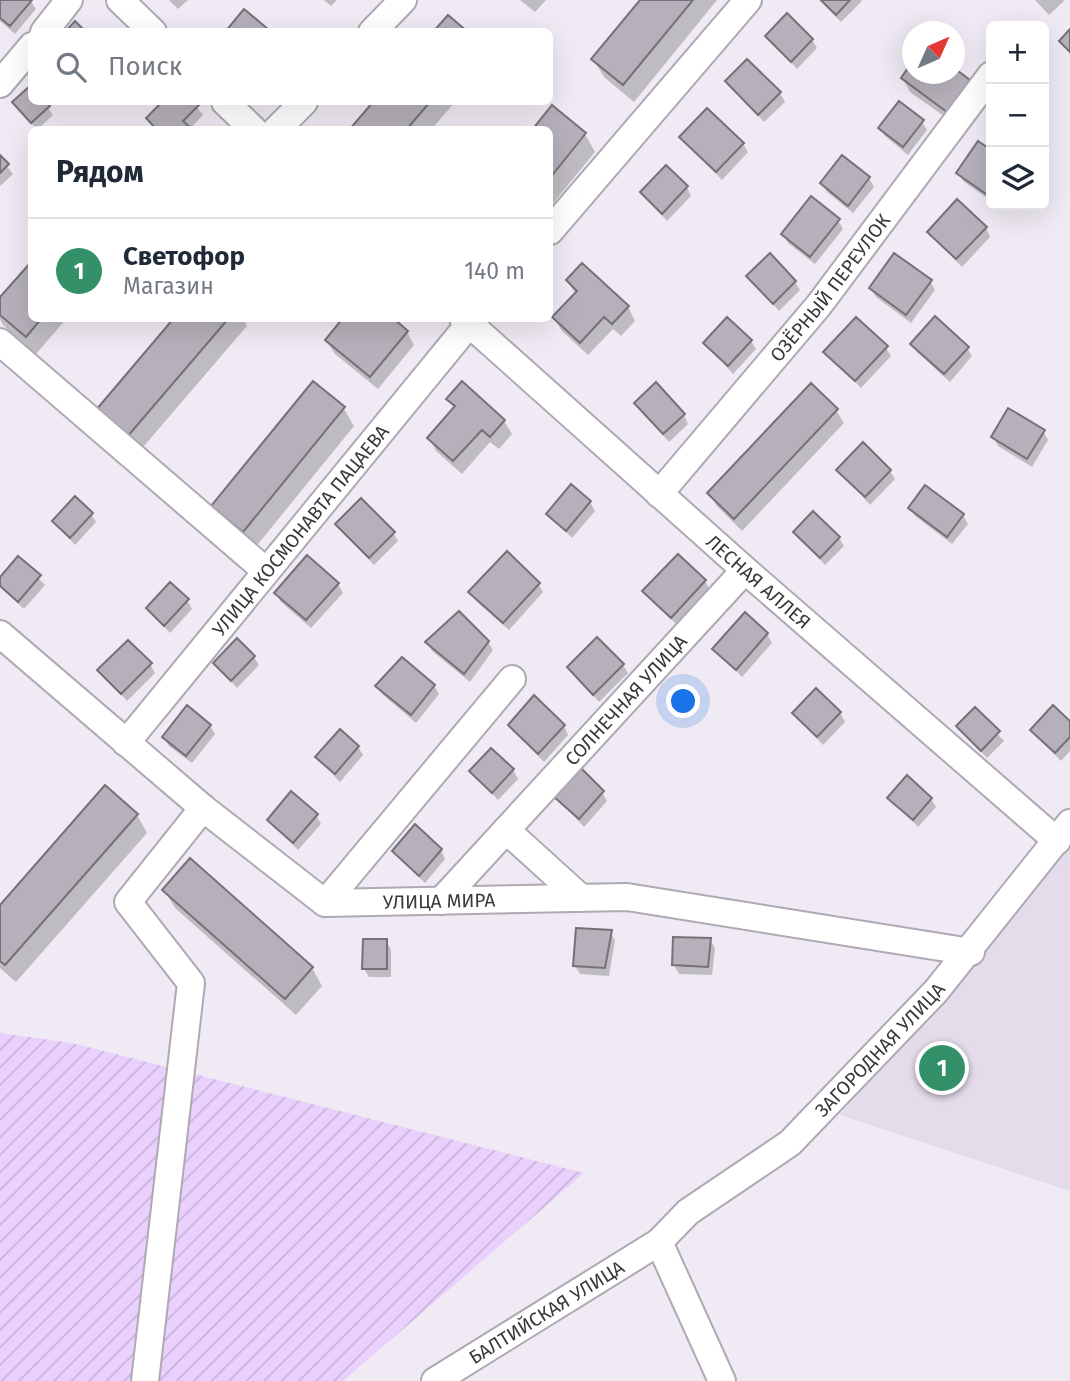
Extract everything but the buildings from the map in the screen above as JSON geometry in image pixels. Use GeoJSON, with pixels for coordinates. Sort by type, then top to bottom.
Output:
{"type":"FeatureCollection","features":[{"type":"Feature","properties":{"kind":"street"},"geometry":{"type":"LineString","coordinates":[[47,28],[69,0]]}},
{"type":"Feature","properties":{"kind":"street"},"geometry":{"type":"LineString","coordinates":[[120,0],[149,28]]}},
{"type":"Feature","properties":{"kind":"street"},"geometry":{"type":"LineString","coordinates":[[376,28],[403,0]]}},
{"type":"Feature","properties":{"kind":"street"},"geometry":{"type":"LineString","coordinates":[[553,228],[748,0]]}},
{"type":"Feature","properties":{"kind":"street"},"geometry":{"type":"LineString","coordinates":[[0,85],[28,51]]}},
{"type":"Feature","properties":{"kind":"street","name":"ОЗЁРНЫЙ ПЕРЕУЛОК"},"geometry":{"type":"LineString","coordinates":[[659,494],[819,304],[986,82]]}},
{"type":"Feature","properties":{"kind":"street"},"geometry":{"type":"LineString","coordinates":[[228,105],[250,126]]}},
{"type":"Feature","properties":{"kind":"street"},"geometry":{"type":"LineString","coordinates":[[280,126],[301,105]]}},
{"type":"Feature","properties":{"kind":"street","name":"УЛИЦА КОСМОНАВТА ПАЦАЕВА"},"geometry":{"type":"LineString","coordinates":[[126,743],[466,322]]}},
{"type":"Feature","properties":{"kind":"street","name":"ЛЕСНАЯ АЛЛЕЯ"},"geometry":{"type":"LineString","coordinates":[[470,322],[745,570],[1064,832]]}},
{"type":"Feature","properties":{"kind":"street"},"geometry":{"type":"LineString","coordinates":[[0,342],[266,571]]}},
{"type":"Feature","properties":{"kind":"street","name":"СОЛНЕЧНАЯ УЛИЦА"},"geometry":{"type":"LineString","coordinates":[[441,901],[745,570]]}},
{"type":"Feature","properties":{"kind":"street"},"geometry":{"type":"LineString","coordinates":[[0,634],[203,808],[325,903],[512,679]]}},
{"type":"Feature","properties":{"kind":"street"},"geometry":{"type":"LineString","coordinates":[[145,1381],[191,983],[128,902],[203,808]]}},
{"type":"Feature","properties":{"kind":"street"},"geometry":{"type":"LineString","coordinates":[[506,830],[581,898]]}},
{"type":"Feature","properties":{"kind":"street","name":"ЗАГОРОДНАЯ УЛИЦА"},"geometry":{"type":"LineString","coordinates":[[659,1242],[688,1212],[790,1143],[971,952],[1064,832]]}},
{"type":"Feature","properties":{"kind":"street","name":"УЛИЦА МИРА"},"geometry":{"type":"LineString","coordinates":[[325,903],[626,897],[971,952]]}},
{"type":"Feature","properties":{"kind":"street"},"geometry":{"type":"LineString","coordinates":[[659,1242],[722,1381]]}},
{"type":"Feature","properties":{"kind":"street","name":"БАЛТИЙСКАЯ УЛИЦА"},"geometry":{"type":"LineString","coordinates":[[436,1381],[659,1242]]}},
{"type":"Feature","properties":{"kind":"shaded area"},"geometry":{"type":"Polygon","coordinates":[[[1070,842],[1070,1191],[840,1115],[951,987],[1070,842]]]}},
{"type":"Feature","properties":{"kind":"shaded area"},"geometry":{"type":"Polygon","coordinates":[[[0,1033],[72,1043],[584,1173],[343,1381],[0,1381],[0,1033]]]}},
{"type":"Feature","properties":{"kind":"place","name":"Светофор"},"geometry":{"type":"Point","coordinates":[942,1068]}}]}
